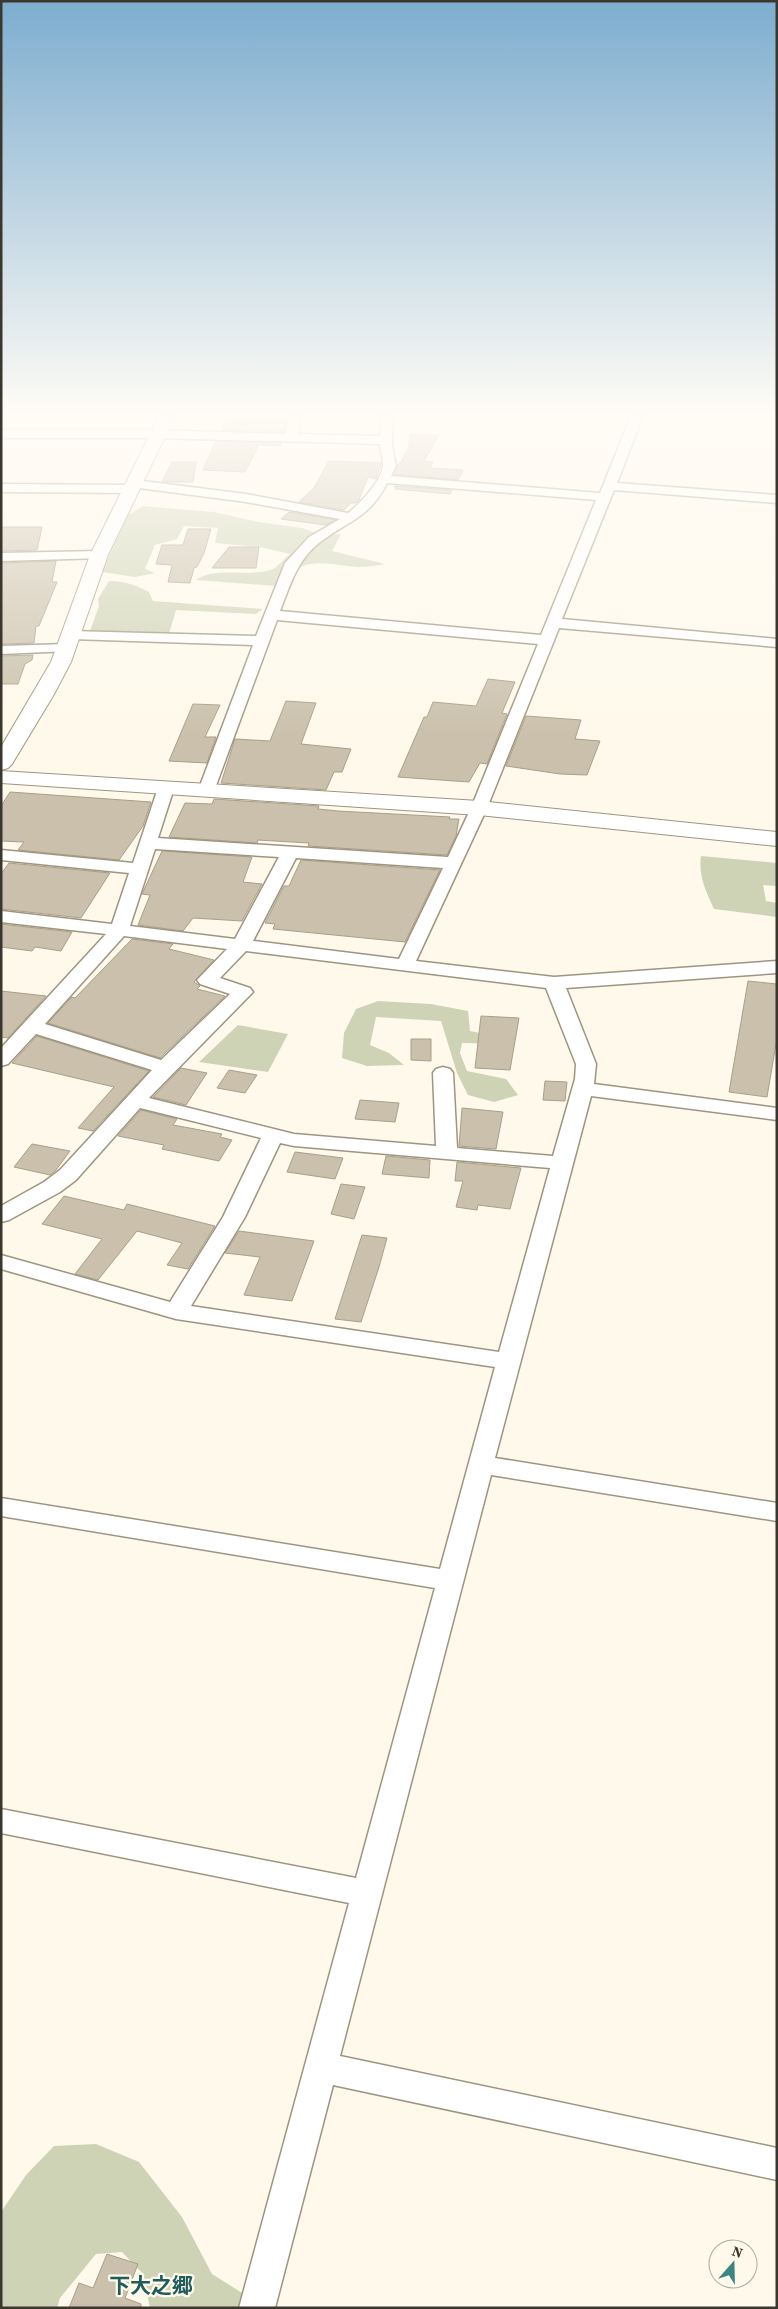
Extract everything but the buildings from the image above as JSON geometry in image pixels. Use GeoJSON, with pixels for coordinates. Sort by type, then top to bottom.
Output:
{"type":"FeatureCollection","features":[{"type":"Feature","properties":{"kind":"street"},"geometry":{"type":"LineString","coordinates":[[1,764],[44,696],[68,641],[99,555],[115,524]]}},
{"type":"Feature","properties":{"kind":"street"},"geometry":{"type":"LineString","coordinates":[[206,791],[290,566],[300,552],[314,540],[341,524]]}},
{"type":"Feature","properties":{"kind":"street"},"geometry":{"type":"LineString","coordinates":[[405,965],[479,808],[594,524]]}},
{"type":"Feature","properties":{"kind":"street"},"geometry":{"type":"LineString","coordinates":[[1,556],[99,555]]}},
{"type":"Feature","properties":{"kind":"street"},"geometry":{"type":"LineString","coordinates":[[272,615],[547,640]]}},
{"type":"Feature","properties":{"kind":"street"},"geometry":{"type":"LineString","coordinates":[[554,623],[777,644]]}},
{"type":"Feature","properties":{"kind":"street"},"geometry":{"type":"LineString","coordinates":[[1,650],[68,641],[262,641]]}},
{"type":"Feature","properties":{"kind":"street"},"geometry":{"type":"LineString","coordinates":[[1,777],[479,808],[777,839]]}},
{"type":"Feature","properties":{"kind":"street"},"geometry":{"type":"LineString","coordinates":[[1,1060],[119,931],[166,788]]}},
{"type":"Feature","properties":{"kind":"street"},"geometry":{"type":"LineString","coordinates":[[148,843],[454,863]]}},
{"type":"Feature","properties":{"kind":"street"},"geometry":{"type":"LineString","coordinates":[[1,1215],[52,1187],[68,1175],[164,1068],[243,992],[207,980],[241,946],[290,852]]}},
{"type":"Feature","properties":{"kind":"street"},"geometry":{"type":"LineString","coordinates":[[1,855],[139,869]]}},
{"type":"Feature","properties":{"kind":"street"},"geometry":{"type":"LineString","coordinates":[[1,916],[554,982],[777,967]]}},
{"type":"Feature","properties":{"kind":"street"},"geometry":{"type":"LineString","coordinates":[[256,2308],[582,1089],[586,1064],[554,982]]}},
{"type":"Feature","properties":{"kind":"street"},"geometry":{"type":"LineString","coordinates":[[32,1026],[164,1068]]}},
{"type":"Feature","properties":{"kind":"street"},"geometry":{"type":"LineString","coordinates":[[443,1072],[447,1153]]}},
{"type":"Feature","properties":{"kind":"street"},"geometry":{"type":"LineString","coordinates":[[582,1089],[777,1114]]}},
{"type":"Feature","properties":{"kind":"street"},"geometry":{"type":"LineString","coordinates":[[135,1101],[294,1140],[562,1162]]}},
{"type":"Feature","properties":{"kind":"street"},"geometry":{"type":"LineString","coordinates":[[176,1311],[234,1216],[273,1135]]}},
{"type":"Feature","properties":{"kind":"street"},"geometry":{"type":"LineString","coordinates":[[1,1262],[176,1311],[508,1361]]}},
{"type":"Feature","properties":{"kind":"street"},"geometry":{"type":"LineString","coordinates":[[481,1465],[777,1512]]}},
{"type":"Feature","properties":{"kind":"street"},"geometry":{"type":"LineString","coordinates":[[1,1507],[450,1581]]}},
{"type":"Feature","properties":{"kind":"street"},"geometry":{"type":"LineString","coordinates":[[1,1821],[367,1893]]}},
{"type":"Feature","properties":{"kind":"street"},"geometry":{"type":"LineString","coordinates":[[321,2068],[777,2164]]}},
{"type":"Feature","properties":{"kind":"green space"},"geometry":{"type":"Polygon","coordinates":[[[124,524],[272,524],[302,528],[322,535],[341,534],[332,551],[385,564],[361,567],[315,563],[287,573],[284,581],[290,587],[196,580],[212,574],[253,573],[273,569],[290,554],[260,547],[215,543],[218,528],[184,526],[177,539],[155,545],[145,569],[155,573],[135,577],[102,572],[124,524]]]}},
{"type":"Feature","properties":{"kind":"green space"},"geometry":{"type":"Polygon","coordinates":[[[109,581],[134,585],[149,592],[153,601],[263,609],[256,614],[176,610],[169,634],[90,631],[99,606],[98,599],[109,581]]]}},
{"type":"Feature","properties":{"kind":"green space"},"geometry":{"type":"Polygon","coordinates":[[[701,856],[777,863],[777,886],[763,885],[766,901],[777,903],[777,917],[714,909],[702,877],[701,856]]]}},
{"type":"Feature","properties":{"kind":"green space"},"geometry":{"type":"Polygon","coordinates":[[[378,1001],[431,1004],[468,1011],[470,1031],[511,1039],[514,1044],[462,1043],[460,1053],[467,1071],[506,1079],[518,1095],[494,1102],[468,1095],[457,1073],[441,1021],[376,1017],[370,1045],[389,1053],[404,1065],[367,1066],[342,1058],[344,1033],[356,1009],[378,1001]]]}},
{"type":"Feature","properties":{"kind":"green space"},"geometry":{"type":"Polygon","coordinates":[[[238,1025],[288,1034],[268,1072],[199,1062],[238,1025]]]}},
{"type":"Feature","properties":{"kind":"green space"},"geometry":{"type":"Polygon","coordinates":[[[96,2144],[139,2162],[182,2217],[212,2274],[258,2303],[257,2308],[150,2308],[143,2274],[122,2252],[96,2254],[60,2298],[57,2308],[1,2308],[1,2212],[26,2175],[54,2146],[96,2144]]]}},
{"type":"Feature","properties":{"kind":"district","name":"下大之郷"},"geometry":{"type":"Point","coordinates":[151,2286]}}]}
